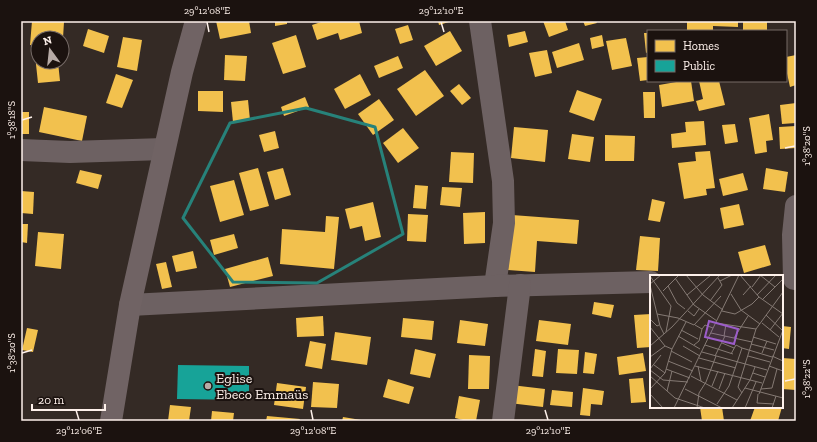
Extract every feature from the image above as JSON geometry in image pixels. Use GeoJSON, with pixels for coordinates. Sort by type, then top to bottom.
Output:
{"type":"FeatureCollection","features":[{"type":"Feature","properties":{"kind":"street"},"geometry":{"type":"LineString","coordinates":[[111,421],[130,306],[164,149],[182,72],[196,21]]}},
{"type":"Feature","properties":{"kind":"street"},"geometry":{"type":"LineString","coordinates":[[480,21],[503,181],[504,223],[495,286]]}},
{"type":"Feature","properties":{"kind":"street"},"geometry":{"type":"LineString","coordinates":[[21,150],[70,152],[164,149]]}},
{"type":"Feature","properties":{"kind":"street"},"geometry":{"type":"LineString","coordinates":[[791,279],[796,206]]}},
{"type":"Feature","properties":{"kind":"street"},"geometry":{"type":"LineString","coordinates":[[130,306],[495,286],[650,282]]}},
{"type":"Feature","properties":{"kind":"street"},"geometry":{"type":"LineString","coordinates":[[503,421],[520,285]]}},
{"type":"Feature","properties":{"kind":"highlighted area"},"geometry":{"type":"Polygon","coordinates":[[[306,108],[375,127],[403,234],[317,283],[233,282],[183,218],[230,123],[306,108]]]}},
{"type":"Feature","properties":{"kind":"building: Homes"},"geometry":{"type":"Polygon","coordinates":[[[32,21],[64,22],[64,30],[31,30],[32,21]]]}},
{"type":"Feature","properties":{"kind":"building: Homes"},"geometry":{"type":"Polygon","coordinates":[[[216,21],[249,21],[251,33],[220,39],[216,21]]]}},
{"type":"Feature","properties":{"kind":"building: Homes"},"geometry":{"type":"Polygon","coordinates":[[[275,21],[287,21],[287,24],[275,26],[275,21]]]}},
{"type":"Feature","properties":{"kind":"building: Homes"},"geometry":{"type":"Polygon","coordinates":[[[324,21],[359,21],[362,33],[340,40],[338,33],[317,40],[312,25],[324,21]]]}},
{"type":"Feature","properties":{"kind":"building: Homes"},"geometry":{"type":"Polygon","coordinates":[[[438,21],[452,21],[439,25],[438,21]]]}},
{"type":"Feature","properties":{"kind":"building: Homes"},"geometry":{"type":"Polygon","coordinates":[[[543,21],[565,21],[568,30],[549,37],[543,21]]]}},
{"type":"Feature","properties":{"kind":"building: Homes"},"geometry":{"type":"Polygon","coordinates":[[[583,21],[596,21],[597,23],[585,26],[583,21]]]}},
{"type":"Feature","properties":{"kind":"building: Homes"},"geometry":{"type":"Polygon","coordinates":[[[687,21],[738,21],[738,27],[713,26],[713,30],[687,30],[687,21]]]}},
{"type":"Feature","properties":{"kind":"building: Homes"},"geometry":{"type":"Polygon","coordinates":[[[743,21],[767,21],[767,30],[743,30],[743,21]]]}},
{"type":"Feature","properties":{"kind":"building: Homes"},"geometry":{"type":"Polygon","coordinates":[[[408,25],[413,40],[400,44],[395,29],[408,25]]]}},
{"type":"Feature","properties":{"kind":"building: Homes"},"geometry":{"type":"Polygon","coordinates":[[[88,29],[109,36],[104,53],[83,46],[88,29]]]}},
{"type":"Feature","properties":{"kind":"building: Homes"},"geometry":{"type":"Polygon","coordinates":[[[450,31],[462,51],[436,66],[424,46],[450,31]]]}},
{"type":"Feature","properties":{"kind":"building: Homes"},"geometry":{"type":"Polygon","coordinates":[[[525,31],[528,42],[509,47],[507,35],[525,31]]]}},
{"type":"Feature","properties":{"kind":"building: Homes"},"geometry":{"type":"Polygon","coordinates":[[[644,33],[647,33],[646,53],[644,33]]]}},
{"type":"Feature","properties":{"kind":"building: Homes"},"geometry":{"type":"Polygon","coordinates":[[[296,35],[306,67],[283,74],[272,43],[296,35]]]}},
{"type":"Feature","properties":{"kind":"building: Homes"},"geometry":{"type":"Polygon","coordinates":[[[602,35],[604,46],[592,49],[590,38],[602,35]]]}},
{"type":"Feature","properties":{"kind":"building: Homes"},"geometry":{"type":"Polygon","coordinates":[[[123,37],[142,40],[137,71],[117,67],[123,37]]]}},
{"type":"Feature","properties":{"kind":"building: Homes"},"geometry":{"type":"Polygon","coordinates":[[[626,38],[632,66],[612,70],[606,41],[626,38]]]}},
{"type":"Feature","properties":{"kind":"building: Homes"},"geometry":{"type":"Polygon","coordinates":[[[579,43],[584,60],[557,68],[552,52],[579,43]]]}},
{"type":"Feature","properties":{"kind":"building: Homes"},"geometry":{"type":"Polygon","coordinates":[[[547,50],[552,73],[535,77],[529,53],[547,50]]]}},
{"type":"Feature","properties":{"kind":"building: Homes"},"geometry":{"type":"Polygon","coordinates":[[[225,55],[247,56],[245,81],[224,80],[225,55]]]}},
{"type":"Feature","properties":{"kind":"building: Homes"},"geometry":{"type":"Polygon","coordinates":[[[796,55],[796,85],[790,87],[787,74],[787,57],[796,55]]]}},
{"type":"Feature","properties":{"kind":"building: Homes"},"geometry":{"type":"Polygon","coordinates":[[[398,56],[403,68],[379,78],[374,66],[398,56]]]}},
{"type":"Feature","properties":{"kind":"building: Homes"},"geometry":{"type":"Polygon","coordinates":[[[647,57],[647,80],[640,81],[637,58],[647,57]]]}},
{"type":"Feature","properties":{"kind":"building: Homes"},"geometry":{"type":"Polygon","coordinates":[[[37,70],[59,70],[60,81],[38,83],[37,70]]]}},
{"type":"Feature","properties":{"kind":"building: Homes"},"geometry":{"type":"Polygon","coordinates":[[[425,70],[444,96],[416,116],[397,89],[425,70]]]}},
{"type":"Feature","properties":{"kind":"building: Homes"},"geometry":{"type":"Polygon","coordinates":[[[116,74],[133,80],[122,108],[106,103],[116,74]]]}},
{"type":"Feature","properties":{"kind":"building: Homes"},"geometry":{"type":"Polygon","coordinates":[[[360,74],[371,95],[345,109],[334,89],[360,74]]]}},
{"type":"Feature","properties":{"kind":"building: Homes"},"geometry":{"type":"Polygon","coordinates":[[[676,82],[691,82],[694,101],[662,107],[659,85],[676,82]]]}},
{"type":"Feature","properties":{"kind":"building: Homes"},"geometry":{"type":"Polygon","coordinates":[[[699,82],[719,82],[725,105],[699,111],[696,101],[703,99],[699,82]]]}},
{"type":"Feature","properties":{"kind":"building: Homes"},"geometry":{"type":"Polygon","coordinates":[[[459,84],[471,98],[462,105],[450,91],[459,84]]]}},
{"type":"Feature","properties":{"kind":"building: Homes"},"geometry":{"type":"Polygon","coordinates":[[[577,90],[602,99],[594,121],[569,112],[577,90]]]}},
{"type":"Feature","properties":{"kind":"building: Homes"},"geometry":{"type":"Polygon","coordinates":[[[198,91],[223,91],[223,112],[198,111],[198,91]]]}},
{"type":"Feature","properties":{"kind":"building: Homes"},"geometry":{"type":"Polygon","coordinates":[[[643,92],[655,92],[655,118],[644,118],[643,92]]]}},
{"type":"Feature","properties":{"kind":"building: Homes"},"geometry":{"type":"Polygon","coordinates":[[[305,97],[309,107],[284,116],[281,107],[305,97]]]}},
{"type":"Feature","properties":{"kind":"building: Homes"},"geometry":{"type":"Polygon","coordinates":[[[379,99],[394,120],[373,135],[358,114],[379,99]]]}},
{"type":"Feature","properties":{"kind":"building: Homes"},"geometry":{"type":"Polygon","coordinates":[[[248,100],[250,120],[233,122],[231,102],[248,100]]]}},
{"type":"Feature","properties":{"kind":"building: Homes"},"geometry":{"type":"Polygon","coordinates":[[[796,103],[796,123],[782,124],[780,105],[796,103]]]}},
{"type":"Feature","properties":{"kind":"building: Homes"},"geometry":{"type":"Polygon","coordinates":[[[44,107],[87,116],[82,141],[39,132],[44,107]]]}},
{"type":"Feature","properties":{"kind":"building: Homes"},"geometry":{"type":"Polygon","coordinates":[[[21,112],[29,112],[29,134],[21,134],[21,112]]]}},
{"type":"Feature","properties":{"kind":"building: Homes"},"geometry":{"type":"Polygon","coordinates":[[[769,114],[773,140],[766,141],[767,152],[755,154],[749,118],[769,114]]]}},
{"type":"Feature","properties":{"kind":"building: Homes"},"geometry":{"type":"Polygon","coordinates":[[[704,121],[706,145],[672,148],[671,134],[686,132],[685,122],[704,121]]]}},
{"type":"Feature","properties":{"kind":"building: Homes"},"geometry":{"type":"Polygon","coordinates":[[[735,124],[738,142],[725,144],[722,125],[735,124]]]}},
{"type":"Feature","properties":{"kind":"building: Homes"},"geometry":{"type":"Polygon","coordinates":[[[796,126],[796,148],[780,149],[779,127],[796,126]]]}},
{"type":"Feature","properties":{"kind":"building: Homes"},"geometry":{"type":"Polygon","coordinates":[[[514,127],[548,130],[545,162],[511,158],[514,127]]]}},
{"type":"Feature","properties":{"kind":"building: Homes"},"geometry":{"type":"Polygon","coordinates":[[[403,128],[419,148],[398,163],[383,143],[403,128]]]}},
{"type":"Feature","properties":{"kind":"building: Homes"},"geometry":{"type":"Polygon","coordinates":[[[275,131],[279,148],[264,152],[259,135],[275,131]]]}},
{"type":"Feature","properties":{"kind":"building: Homes"},"geometry":{"type":"Polygon","coordinates":[[[572,134],[594,137],[590,162],[568,159],[572,134]]]}},
{"type":"Feature","properties":{"kind":"building: Homes"},"geometry":{"type":"Polygon","coordinates":[[[605,135],[635,136],[634,161],[605,161],[605,135]]]}},
{"type":"Feature","properties":{"kind":"building: Homes"},"geometry":{"type":"Polygon","coordinates":[[[710,151],[715,188],[706,189],[707,195],[684,199],[678,163],[696,161],[695,152],[710,151]]]}},
{"type":"Feature","properties":{"kind":"building: Homes"},"geometry":{"type":"Polygon","coordinates":[[[451,152],[474,153],[473,183],[449,182],[451,152]]]}},
{"type":"Feature","properties":{"kind":"building: Homes"},"geometry":{"type":"Polygon","coordinates":[[[258,168],[269,206],[250,211],[239,173],[258,168]]]}},
{"type":"Feature","properties":{"kind":"building: Homes"},"geometry":{"type":"Polygon","coordinates":[[[283,168],[291,195],[275,200],[267,172],[283,168]]]}},
{"type":"Feature","properties":{"kind":"building: Homes"},"geometry":{"type":"Polygon","coordinates":[[[766,168],[788,172],[785,192],[763,189],[766,168]]]}},
{"type":"Feature","properties":{"kind":"building: Homes"},"geometry":{"type":"Polygon","coordinates":[[[80,170],[102,175],[98,189],[76,183],[80,170]]]}},
{"type":"Feature","properties":{"kind":"building: Homes"},"geometry":{"type":"Polygon","coordinates":[[[743,173],[748,190],[723,196],[719,179],[743,173]]]}},
{"type":"Feature","properties":{"kind":"building: Homes"},"geometry":{"type":"Polygon","coordinates":[[[234,180],[244,215],[220,222],[210,186],[234,180]]]}},
{"type":"Feature","properties":{"kind":"building: Homes"},"geometry":{"type":"Polygon","coordinates":[[[415,185],[428,186],[426,209],[413,208],[415,185]]]}},
{"type":"Feature","properties":{"kind":"building: Homes"},"geometry":{"type":"Polygon","coordinates":[[[442,187],[462,188],[460,207],[440,205],[442,187]]]}},
{"type":"Feature","properties":{"kind":"building: Homes"},"geometry":{"type":"Polygon","coordinates":[[[21,191],[34,192],[33,214],[21,213],[21,191]]]}},
{"type":"Feature","properties":{"kind":"building: Homes"},"geometry":{"type":"Polygon","coordinates":[[[652,199],[665,202],[660,222],[648,220],[652,199]]]}},
{"type":"Feature","properties":{"kind":"building: Homes"},"geometry":{"type":"Polygon","coordinates":[[[373,202],[381,237],[365,241],[362,226],[350,229],[345,209],[373,202]]]}},
{"type":"Feature","properties":{"kind":"building: Homes"},"geometry":{"type":"Polygon","coordinates":[[[739,204],[744,225],[724,229],[720,208],[739,204]]]}},
{"type":"Feature","properties":{"kind":"building: Homes"},"geometry":{"type":"Polygon","coordinates":[[[485,212],[485,243],[464,244],[463,213],[485,212]]]}},
{"type":"Feature","properties":{"kind":"building: Homes"},"geometry":{"type":"Polygon","coordinates":[[[408,214],[428,215],[426,242],[407,241],[408,214]]]}},
{"type":"Feature","properties":{"kind":"building: Homes"},"geometry":{"type":"Polygon","coordinates":[[[512,215],[579,220],[577,244],[537,241],[535,272],[508,270],[512,215]]]}},
{"type":"Feature","properties":{"kind":"building: Homes"},"geometry":{"type":"Polygon","coordinates":[[[326,216],[339,217],[334,269],[280,264],[282,229],[325,232],[326,216]]]}},
{"type":"Feature","properties":{"kind":"building: Homes"},"geometry":{"type":"Polygon","coordinates":[[[21,224],[28,224],[27,243],[21,242],[21,224]]]}},
{"type":"Feature","properties":{"kind":"building: Homes"},"geometry":{"type":"Polygon","coordinates":[[[38,232],[64,234],[61,269],[35,266],[38,232]]]}},
{"type":"Feature","properties":{"kind":"building: Homes"},"geometry":{"type":"Polygon","coordinates":[[[234,234],[238,248],[214,255],[210,240],[234,234]]]}},
{"type":"Feature","properties":{"kind":"building: Homes"},"geometry":{"type":"Polygon","coordinates":[[[640,236],[660,238],[658,271],[636,270],[640,236]]]}},
{"type":"Feature","properties":{"kind":"building: Homes"},"geometry":{"type":"Polygon","coordinates":[[[765,245],[771,265],[744,273],[738,252],[765,245]]]}},
{"type":"Feature","properties":{"kind":"building: Homes"},"geometry":{"type":"Polygon","coordinates":[[[193,251],[197,268],[176,272],[172,256],[193,251]]]}},
{"type":"Feature","properties":{"kind":"building: Homes"},"geometry":{"type":"Polygon","coordinates":[[[268,257],[273,276],[230,287],[225,269],[268,257]]]}},
{"type":"Feature","properties":{"kind":"building: Homes"},"geometry":{"type":"Polygon","coordinates":[[[166,262],[172,287],[162,289],[156,264],[166,262]]]}},
{"type":"Feature","properties":{"kind":"building: Homes"},"geometry":{"type":"Polygon","coordinates":[[[594,302],[614,305],[611,318],[592,314],[594,302]]]}},
{"type":"Feature","properties":{"kind":"building: Homes"},"geometry":{"type":"Polygon","coordinates":[[[650,314],[650,347],[637,348],[634,315],[650,314]]]}},
{"type":"Feature","properties":{"kind":"building: Homes"},"geometry":{"type":"Polygon","coordinates":[[[323,316],[324,336],[297,337],[296,318],[323,316]]]}},
{"type":"Feature","properties":{"kind":"building: Homes"},"geometry":{"type":"Polygon","coordinates":[[[403,318],[434,321],[432,340],[401,337],[403,318]]]}},
{"type":"Feature","properties":{"kind":"building: Homes"},"geometry":{"type":"Polygon","coordinates":[[[460,320],[488,324],[485,346],[457,343],[460,320]]]}},
{"type":"Feature","properties":{"kind":"building: Homes"},"geometry":{"type":"Polygon","coordinates":[[[539,320],[571,324],[568,345],[536,341],[539,320]]]}},
{"type":"Feature","properties":{"kind":"building: Homes"},"geometry":{"type":"Polygon","coordinates":[[[783,326],[791,327],[789,349],[783,348],[783,326]]]}},
{"type":"Feature","properties":{"kind":"building: Homes"},"geometry":{"type":"Polygon","coordinates":[[[27,328],[38,330],[33,352],[22,350],[27,328]]]}},
{"type":"Feature","properties":{"kind":"building: Homes"},"geometry":{"type":"Polygon","coordinates":[[[335,332],[371,337],[367,365],[331,360],[335,332]]]}},
{"type":"Feature","properties":{"kind":"building: Homes"},"geometry":{"type":"Polygon","coordinates":[[[310,341],[326,344],[322,369],[305,366],[310,341]]]}},
{"type":"Feature","properties":{"kind":"building: Homes"},"geometry":{"type":"Polygon","coordinates":[[[415,349],[436,354],[430,378],[410,374],[415,349]]]}},
{"type":"Feature","properties":{"kind":"building: Homes"},"geometry":{"type":"Polygon","coordinates":[[[535,349],[546,351],[543,377],[532,376],[535,349]]]}},
{"type":"Feature","properties":{"kind":"building: Homes"},"geometry":{"type":"Polygon","coordinates":[[[558,349],[579,350],[577,374],[556,373],[558,349]]]}},
{"type":"Feature","properties":{"kind":"building: Homes"},"geometry":{"type":"Polygon","coordinates":[[[585,352],[597,354],[594,374],[583,373],[585,352]]]}},
{"type":"Feature","properties":{"kind":"building: Homes"},"geometry":{"type":"Polygon","coordinates":[[[643,353],[646,371],[619,375],[617,357],[643,353]]]}},
{"type":"Feature","properties":{"kind":"building: Homes"},"geometry":{"type":"Polygon","coordinates":[[[469,355],[490,356],[489,389],[468,389],[469,355]]]}},
{"type":"Feature","properties":{"kind":"building: Homes"},"geometry":{"type":"Polygon","coordinates":[[[783,358],[796,359],[796,390],[783,389],[783,358]]]}},
{"type":"Feature","properties":{"kind":"building: Homes"},"geometry":{"type":"Polygon","coordinates":[[[643,378],[646,402],[631,403],[629,379],[643,378]]]}},
{"type":"Feature","properties":{"kind":"building: Homes"},"geometry":{"type":"Polygon","coordinates":[[[388,379],[414,387],[409,404],[383,397],[388,379]]]}},
{"type":"Feature","properties":{"kind":"building: Homes"},"geometry":{"type":"Polygon","coordinates":[[[313,382],[339,384],[337,408],[311,407],[313,382]]]}},
{"type":"Feature","properties":{"kind":"building: Homes"},"geometry":{"type":"Polygon","coordinates":[[[277,383],[306,387],[303,409],[274,405],[277,383]]]}},
{"type":"Feature","properties":{"kind":"building: Homes"},"geometry":{"type":"Polygon","coordinates":[[[511,385],[545,389],[543,407],[509,403],[511,385]]]}},
{"type":"Feature","properties":{"kind":"building: Homes"},"geometry":{"type":"Polygon","coordinates":[[[583,388],[604,391],[602,405],[591,404],[590,416],[580,415],[583,388]]]}},
{"type":"Feature","properties":{"kind":"building: Homes"},"geometry":{"type":"Polygon","coordinates":[[[552,390],[573,392],[572,407],[550,405],[552,390]]]}},
{"type":"Feature","properties":{"kind":"building: Homes"},"geometry":{"type":"Polygon","coordinates":[[[459,396],[480,400],[476,421],[467,421],[455,418],[459,396]]]}},
{"type":"Feature","properties":{"kind":"building: Homes"},"geometry":{"type":"Polygon","coordinates":[[[170,405],[191,407],[189,421],[168,421],[170,405]]]}},
{"type":"Feature","properties":{"kind":"building: Homes"},"geometry":{"type":"Polygon","coordinates":[[[700,408],[722,408],[724,421],[702,421],[700,408]]]}},
{"type":"Feature","properties":{"kind":"building: Homes"},"geometry":{"type":"Polygon","coordinates":[[[755,408],[782,408],[778,421],[750,421],[755,408]]]}},
{"type":"Feature","properties":{"kind":"building: Homes"},"geometry":{"type":"Polygon","coordinates":[[[212,411],[234,413],[233,421],[211,421],[212,411]]]}},
{"type":"Feature","properties":{"kind":"building: Homes"},"geometry":{"type":"Polygon","coordinates":[[[267,416],[300,419],[299,421],[266,421],[267,416]]]}},
{"type":"Feature","properties":{"kind":"building: Homes"},"geometry":{"type":"Polygon","coordinates":[[[343,417],[361,420],[361,421],[342,421],[343,417]]]}},
{"type":"Feature","properties":{"kind":"building: Public"},"geometry":{"type":"Polygon","coordinates":[[[178,365],[249,366],[249,400],[177,399],[178,365]]]}},
{"type":"Feature","properties":{"kind":"place","name":"Eglise Ebeco Emmaüs"},"geometry":{"type":"Point","coordinates":[208,386]}}]}
